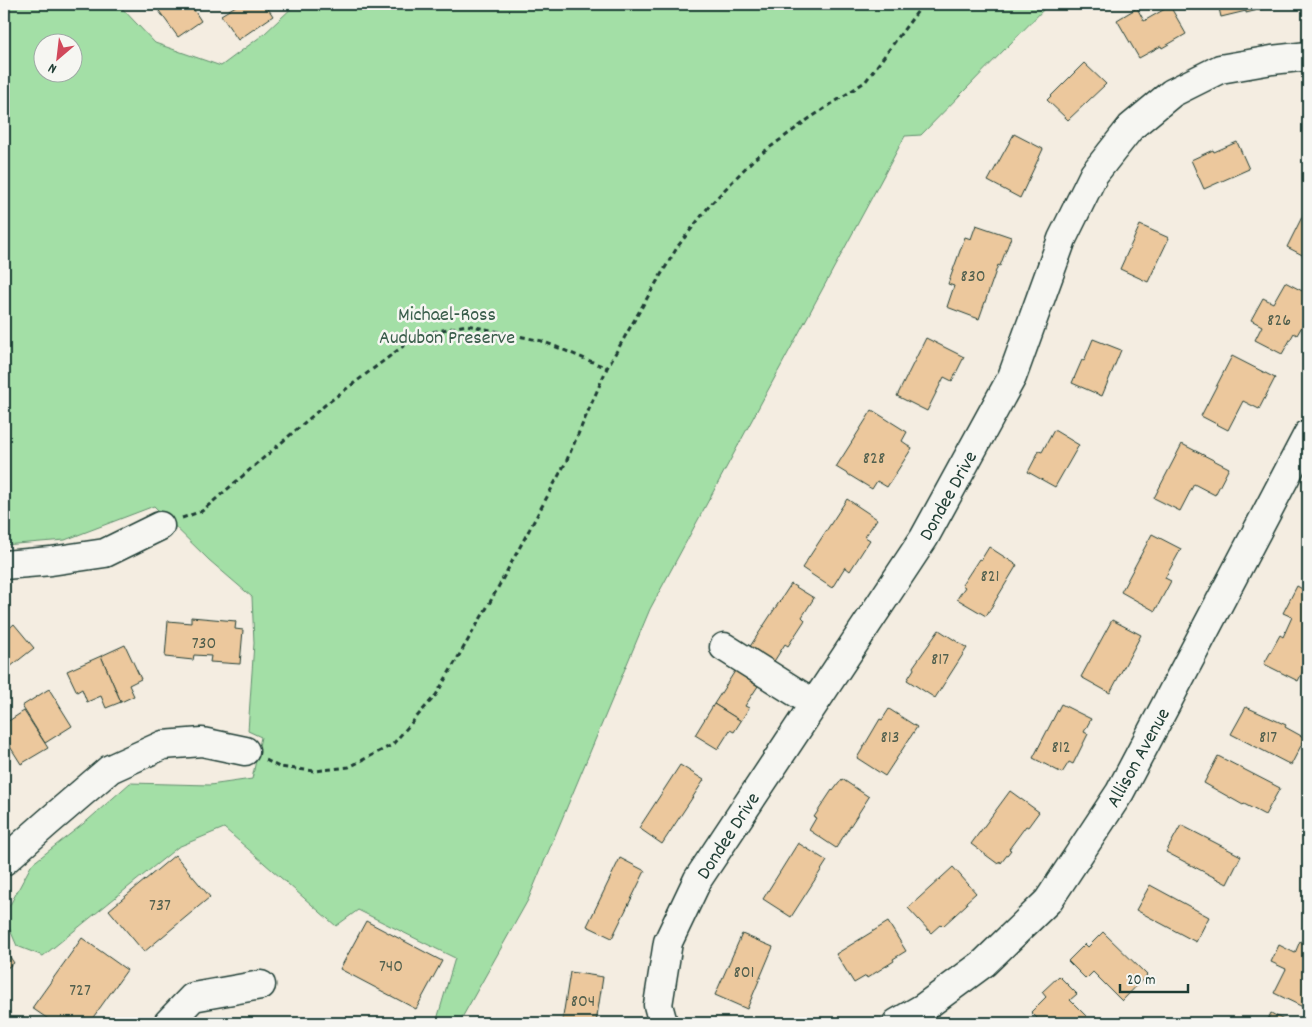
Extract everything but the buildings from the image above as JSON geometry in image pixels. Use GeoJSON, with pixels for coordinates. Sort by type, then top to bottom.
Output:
{"type":"FeatureCollection","features":[{"type":"Feature","properties":{"kind":"street","name":"Dondee Drive"},"geometry":{"type":"LineString","coordinates":[[663,1023],[658,1005],[668,942],[693,888],[813,703],[924,538],[1012,377],[1062,240],[1094,174],[1130,127],[1172,93],[1220,69],[1308,56]]}},
{"type":"Feature","properties":{"kind":"street","name":"Allison Avenue"},"geometry":{"type":"LineString","coordinates":[[896,1023],[924,1008],[984,963],[1048,901],[1120,792],[1308,434]]}},
{"type":"Feature","properties":{"kind":"street"},"geometry":{"type":"LineString","coordinates":[[4,565],[51,561],[105,553],[160,526]]}},
{"type":"Feature","properties":{"kind":"street"},"geometry":{"type":"LineString","coordinates":[[724,647],[813,703]]}},
{"type":"Feature","properties":{"kind":"street"},"geometry":{"type":"LineString","coordinates":[[4,861],[110,769],[163,745],[202,742],[245,751]]}},
{"type":"Feature","properties":{"kind":"street"},"geometry":{"type":"LineString","coordinates":[[168,1023],[193,997],[261,986]]}},
{"type":"Feature","properties":{"kind":"path"},"geometry":{"type":"LineString","coordinates":[[245,751],[279,767],[315,771],[349,767],[392,745],[436,695],[489,604],[566,462],[607,368],[678,246],[710,205],[754,159],[810,118],[865,82],[923,4]]}},
{"type":"Feature","properties":{"kind":"path"},"geometry":{"type":"LineString","coordinates":[[160,526],[202,511],[325,405],[418,335],[467,325],[542,341],[607,368]]}},
{"type":"Feature","properties":{"kind":"green space","name":"Michael-Ross Audubon Preserve"},"geometry":{"type":"Polygon","coordinates":[[[4,4],[118,4],[155,43],[221,66],[264,34],[296,4],[1049,4],[921,135],[905,136],[650,609],[528,900],[459,1023],[436,1023],[455,958],[358,910],[336,926],[224,828],[178,847],[43,956],[17,946],[4,916],[32,864],[88,820],[130,783],[210,785],[252,779],[261,737],[248,731],[254,643],[252,597],[209,560],[154,506],[65,540],[4,545],[4,4]]]}}]}
